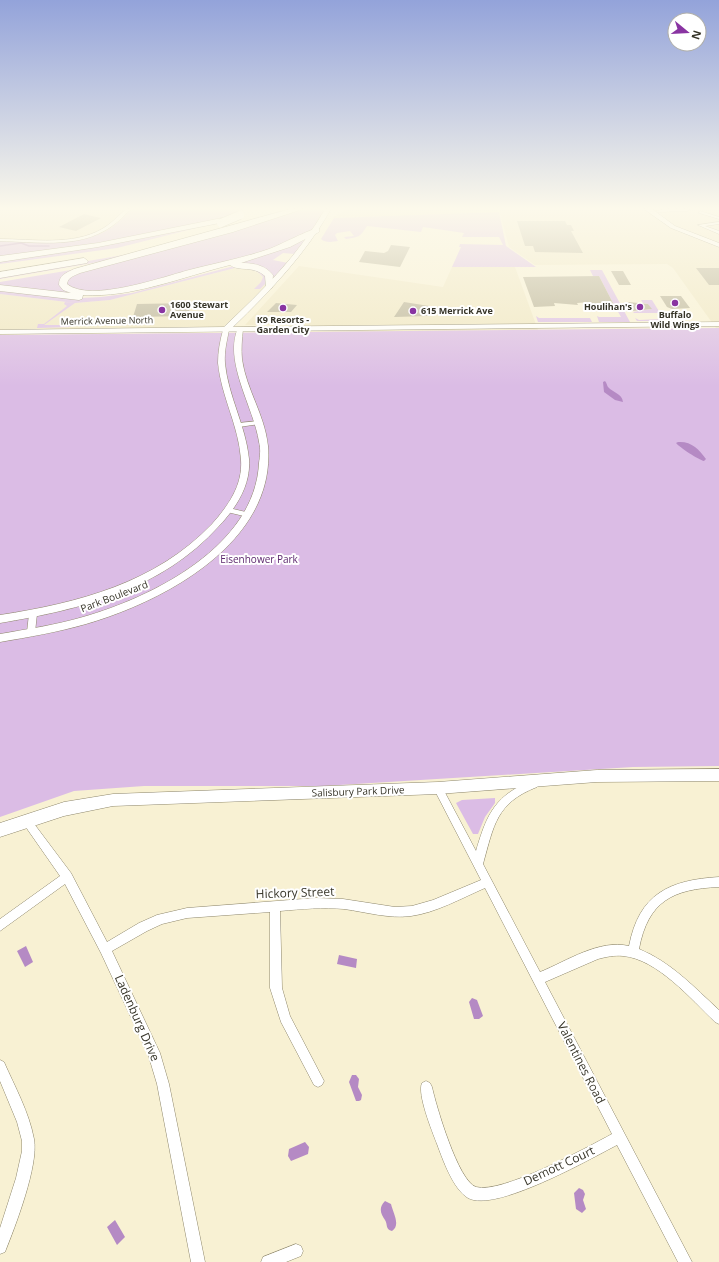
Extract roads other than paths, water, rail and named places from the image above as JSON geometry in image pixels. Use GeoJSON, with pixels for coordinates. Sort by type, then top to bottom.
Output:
{"type":"FeatureCollection","features":[{"type":"Feature","properties":{"kind":"highway"},"geometry":{"type":"LineString","coordinates":[[0,275],[42,268]]}},
{"type":"Feature","properties":{"kind":"highway"},"geometry":{"type":"LineString","coordinates":[[0,280],[70,268]]}},
{"type":"Feature","properties":{"kind":"highway"},"geometry":{"type":"LineString","coordinates":[[87,268],[70,274],[64,279],[63,285],[69,290],[80,293],[121,290],[205,268]]}},
{"type":"Feature","properties":{"kind":"highway"},"geometry":{"type":"LineString","coordinates":[[0,288],[62,296],[101,296],[134,291],[222,268]]}},
{"type":"Feature","properties":{"kind":"highway"},"geometry":{"type":"LineString","coordinates":[[258,268],[264,270],[269,275],[269,286]]}},
{"type":"Feature","properties":{"kind":"main road"},"geometry":{"type":"LineString","coordinates":[[226,330],[277,278],[289,268]]}},
{"type":"Feature","properties":{"kind":"main road"},"geometry":{"type":"LineString","coordinates":[[240,330],[288,276],[292,268]]}},
{"type":"Feature","properties":{"kind":"main road"},"geometry":{"type":"LineString","coordinates":[[277,278],[288,276]]}},
{"type":"Feature","properties":{"kind":"main road","name":"Merrick Avenue North"},"geometry":{"type":"LineString","coordinates":[[0,332],[719,324]]}},
{"type":"Feature","properties":{"kind":"main road","name":"Salisbury Park Drive"},"geometry":{"type":"LineString","coordinates":[[0,830],[26,820],[64,809],[113,800],[438,788],[597,776],[719,775]]}},
{"type":"Feature","properties":{"kind":"street","name":"Park Boulevard"},"geometry":{"type":"LineString","coordinates":[[0,619],[33,614],[100,598],[127,587],[159,571],[182,556],[202,540],[229,510],[243,481],[246,460],[239,425],[226,388],[221,354],[226,330]]}},
{"type":"Feature","properties":{"kind":"street","name":"Park Boulevard"},"geometry":{"type":"LineString","coordinates":[[0,638],[85,620],[139,601],[169,585],[212,555],[227,541],[248,515],[260,493],[266,470],[264,445],[258,423],[240,375],[237,352],[240,330]]}},
{"type":"Feature","properties":{"kind":"street"},"geometry":{"type":"LineString","coordinates":[[221,354],[229,356],[237,352]]}},
{"type":"Feature","properties":{"kind":"street"},"geometry":{"type":"LineString","coordinates":[[239,425],[258,423]]}},
{"type":"Feature","properties":{"kind":"street"},"geometry":{"type":"LineString","coordinates":[[229,510],[248,515]]}},
{"type":"Feature","properties":{"kind":"street"},"geometry":{"type":"LineString","coordinates":[[31,632],[33,614]]}},
{"type":"Feature","properties":{"kind":"street"},"geometry":{"type":"LineString","coordinates":[[478,863],[487,828],[497,810],[512,794],[551,780]]}},
{"type":"Feature","properties":{"kind":"street","name":"Valentines Road"},"geometry":{"type":"LineString","coordinates":[[438,788],[685,1262]]}},
{"type":"Feature","properties":{"kind":"street","name":"Ladenburg Drive"},"geometry":{"type":"LineString","coordinates":[[26,820],[68,877],[105,949],[148,1040],[160,1074],[198,1262]]}},
{"type":"Feature","properties":{"kind":"street"},"geometry":{"type":"LineString","coordinates":[[0,926],[68,877]]}},
{"type":"Feature","properties":{"kind":"street","name":"Hickory Street"},"geometry":{"type":"LineString","coordinates":[[105,949],[143,927],[172,916],[200,911],[337,903],[383,911],[412,911],[433,905],[488,882]]}},
{"type":"Feature","properties":{"kind":"street"},"geometry":{"type":"LineString","coordinates":[[633,952],[640,924],[654,902],[680,887],[696,883],[719,882]]}},
{"type":"Feature","properties":{"kind":"street"},"geometry":{"type":"LineString","coordinates":[[274,906],[276,988],[285,1018],[318,1081]]}},
{"type":"Feature","properties":{"kind":"street"},"geometry":{"type":"LineString","coordinates":[[538,980],[599,953],[619,950],[633,952],[659,965],[719,1018]]}},
{"type":"Feature","properties":{"kind":"street"},"geometry":{"type":"LineString","coordinates":[[0,1066],[24,1128],[28,1147],[25,1168],[3,1231],[0,1247]]}},
{"type":"Feature","properties":{"kind":"street","name":"Demott Court"},"geometry":{"type":"LineString","coordinates":[[426,1087],[430,1107],[456,1175],[463,1186],[473,1193],[492,1194],[534,1180],[620,1137]]}},
{"type":"Feature","properties":{"kind":"street"},"geometry":{"type":"LineString","coordinates":[[268,1262],[296,1251]]}},
{"type":"Feature","properties":{"kind":"place","name":"Buffalo Wild Wings"},"geometry":{"type":"Point","coordinates":[675,303]}},
{"type":"Feature","properties":{"kind":"place","name":"Houlihan's"},"geometry":{"type":"Point","coordinates":[640,307]}},
{"type":"Feature","properties":{"kind":"place","name":"K9 Resorts - Garden City"},"geometry":{"type":"Point","coordinates":[283,308]}},
{"type":"Feature","properties":{"kind":"place","name":"1600 Stewart Avenue"},"geometry":{"type":"Point","coordinates":[162,310]}},
{"type":"Feature","properties":{"kind":"place","name":"615 Merrick Ave"},"geometry":{"type":"Point","coordinates":[413,311]}},
{"type":"Feature","properties":{"kind":"park label","name":"Eisenhower Park"},"geometry":{"type":"Point","coordinates":[259,559]}}]}
